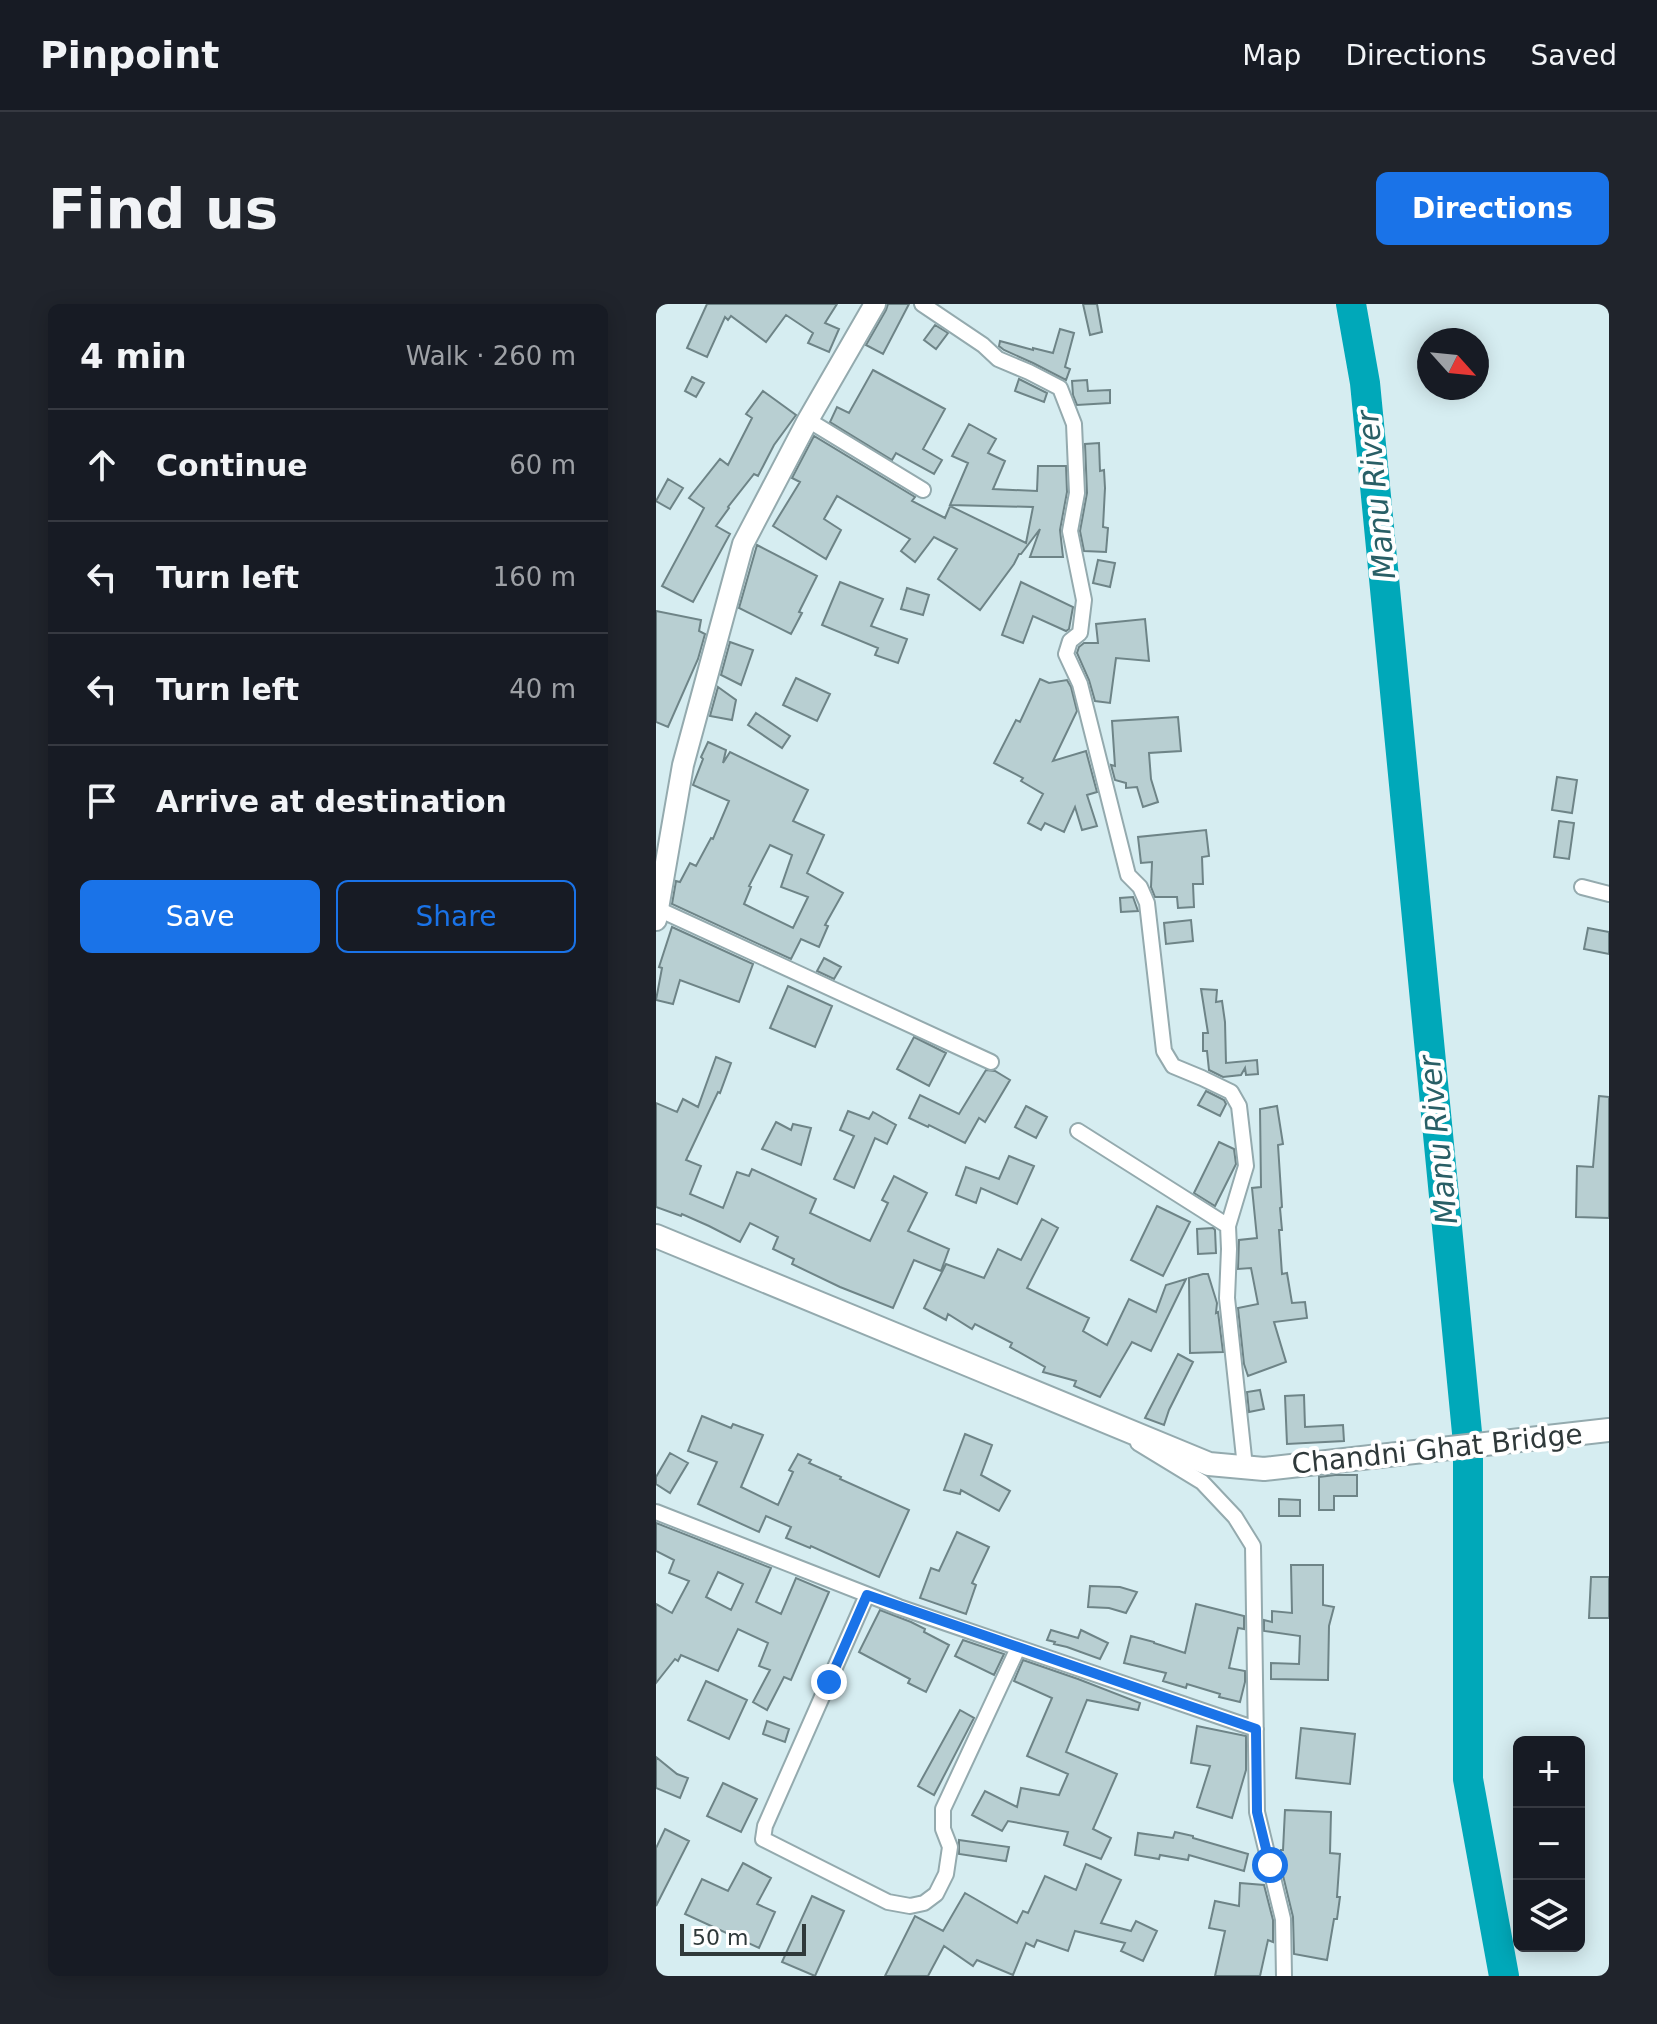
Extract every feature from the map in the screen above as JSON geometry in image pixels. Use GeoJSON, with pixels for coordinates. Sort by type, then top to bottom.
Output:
{"type":"FeatureCollection","features":[{"type":"Feature","properties":{"kind":"highway","name":"Chandni Ghat Bridge"},"geometry":{"type":"LineString","coordinates":[[656,1236],[1209,1464],[1255,1468],[1609,1430]]}},
{"type":"Feature","properties":{"kind":"main road"},"geometry":{"type":"LineString","coordinates":[[657,915],[683,765],[743,544],[808,420],[875,304]]}},
{"type":"Feature","properties":{"kind":"street"},"geometry":{"type":"LineString","coordinates":[[922,304],[983,345],[998,359],[1060,388],[1074,424],[1077,493],[1070,531],[1084,600],[1080,633],[1070,641],[1066,654],[1080,684],[1128,875],[1140,887],[1147,903],[1164,1051],[1173,1066],[1231,1092],[1239,1106],[1246,1166],[1228,1226],[1227,1298],[1255,1468]]}},
{"type":"Feature","properties":{"kind":"street"},"geometry":{"type":"LineString","coordinates":[[808,420],[923,490]]}},
{"type":"Feature","properties":{"kind":"street"},"geometry":{"type":"LineString","coordinates":[[1582,887],[1609,894]]}},
{"type":"Feature","properties":{"kind":"street"},"geometry":{"type":"LineString","coordinates":[[657,915],[991,1062]]}},
{"type":"Feature","properties":{"kind":"street"},"geometry":{"type":"LineString","coordinates":[[1078,1131],[1228,1226]]}},
{"type":"Feature","properties":{"kind":"street"},"geometry":{"type":"LineString","coordinates":[[1093,1416],[1202,1482],[1235,1517],[1253,1546],[1257,1812],[1283,1919],[1284,1976]]}},
{"type":"Feature","properties":{"kind":"street"},"geometry":{"type":"LineString","coordinates":[[656,1512],[867,1595],[1256,1729]]}},
{"type":"Feature","properties":{"kind":"street"},"geometry":{"type":"LineString","coordinates":[[867,1595],[765,1826],[763,1839],[888,1902],[910,1906],[924,1903],[936,1894],[946,1874],[950,1847],[943,1829],[943,1809],[1018,1648]]}},
{"type":"Feature","properties":{"kind":"building"},"geometry":{"type":"Polygon","coordinates":[[[707,304],[837,304],[825,323],[839,329],[829,352],[808,343],[813,333],[786,315],[766,342],[731,316],[728,320],[725,317],[707,357],[687,348],[707,304]]]}},
{"type":"Feature","properties":{"kind":"building"},"geometry":{"type":"Polygon","coordinates":[[[888,304],[909,304],[883,354],[866,345],[888,304]]]}},
{"type":"Feature","properties":{"kind":"building"},"geometry":{"type":"Polygon","coordinates":[[[1083,304],[1097,304],[1102,332],[1090,335],[1083,304]]]}},
{"type":"Feature","properties":{"kind":"building"},"geometry":{"type":"Polygon","coordinates":[[[935,325],[948,333],[936,349],[924,340],[935,325]]]}},
{"type":"Feature","properties":{"kind":"building"},"geometry":{"type":"Polygon","coordinates":[[[1060,329],[1074,333],[1065,367],[1070,369],[1066,380],[999,346],[1000,341],[1053,353],[1060,329]]]}},
{"type":"Feature","properties":{"kind":"building"},"geometry":{"type":"Polygon","coordinates":[[[873,370],[945,409],[923,449],[942,460],[934,474],[896,453],[892,460],[830,422],[837,407],[849,413],[873,370]]]}},
{"type":"Feature","properties":{"kind":"building"},"geometry":{"type":"Polygon","coordinates":[[[692,377],[704,383],[696,397],[685,391],[692,377]]]}},
{"type":"Feature","properties":{"kind":"building"},"geometry":{"type":"Polygon","coordinates":[[[1019,379],[1047,393],[1044,402],[1015,391],[1019,379]]]}},
{"type":"Feature","properties":{"kind":"building"},"geometry":{"type":"Polygon","coordinates":[[[1087,380],[1088,391],[1110,390],[1110,403],[1077,405],[1072,381],[1087,380]]]}},
{"type":"Feature","properties":{"kind":"building"},"geometry":{"type":"Polygon","coordinates":[[[763,391],[796,415],[774,445],[758,476],[754,474],[716,526],[730,534],[693,602],[662,586],[704,508],[689,498],[720,459],[728,465],[752,418],[746,414],[763,391]]]}},
{"type":"Feature","properties":{"kind":"building"},"geometry":{"type":"Polygon","coordinates":[[[969,424],[996,439],[988,453],[1005,461],[993,489],[1037,491],[1038,466],[1066,466],[1067,492],[1060,530],[1063,557],[1030,557],[1040,529],[980,610],[938,579],[957,549],[934,537],[915,562],[901,551],[910,539],[837,496],[824,519],[841,530],[826,559],[773,526],[800,482],[792,478],[814,436],[915,497],[912,501],[945,518],[950,506],[1026,543],[1033,507],[950,505],[968,463],[952,456],[969,424]]]}},
{"type":"Feature","properties":{"kind":"building"},"geometry":{"type":"Polygon","coordinates":[[[1099,443],[1100,471],[1104,470],[1105,488],[1103,527],[1108,528],[1106,552],[1084,551],[1080,531],[1087,493],[1085,444],[1099,443]]]}},
{"type":"Feature","properties":{"kind":"building"},"geometry":{"type":"Polygon","coordinates":[[[668,479],[683,488],[670,509],[656,501],[668,479]]]}},
{"type":"Feature","properties":{"kind":"building"},"geometry":{"type":"Polygon","coordinates":[[[757,545],[817,576],[791,634],[739,608],[757,545]]]}},
{"type":"Feature","properties":{"kind":"building"},"geometry":{"type":"Polygon","coordinates":[[[1098,560],[1115,563],[1110,587],[1093,583],[1098,560]]]}},
{"type":"Feature","properties":{"kind":"building"},"geometry":{"type":"Polygon","coordinates":[[[840,582],[883,599],[871,626],[907,639],[898,663],[875,655],[878,648],[822,625],[840,582]]]}},
{"type":"Feature","properties":{"kind":"building"},"geometry":{"type":"Polygon","coordinates":[[[1021,582],[1073,607],[1069,629],[1066,631],[1033,616],[1023,643],[1002,635],[1021,582]]]}},
{"type":"Feature","properties":{"kind":"building"},"geometry":{"type":"Polygon","coordinates":[[[907,588],[929,595],[923,615],[901,609],[907,588]]]}},
{"type":"Feature","properties":{"kind":"building"},"geometry":{"type":"Polygon","coordinates":[[[656,611],[701,620],[699,631],[705,634],[698,659],[668,727],[656,722],[656,611]]]}},
{"type":"Feature","properties":{"kind":"building"},"geometry":{"type":"Polygon","coordinates":[[[1145,619],[1149,661],[1116,658],[1110,703],[1095,701],[1077,653],[1079,647],[1084,643],[1098,643],[1096,624],[1145,619]]]}},
{"type":"Feature","properties":{"kind":"building"},"geometry":{"type":"Polygon","coordinates":[[[730,642],[753,650],[741,685],[721,675],[730,642]]]}},
{"type":"Feature","properties":{"kind":"building"},"geometry":{"type":"Polygon","coordinates":[[[796,678],[830,694],[817,721],[783,705],[796,678]]]}},
{"type":"Feature","properties":{"kind":"building"},"geometry":{"type":"Polygon","coordinates":[[[1040,679],[1049,683],[1067,680],[1071,687],[1077,711],[1053,761],[1086,751],[1097,792],[1087,795],[1097,826],[1082,830],[1075,807],[1064,832],[1045,823],[1041,830],[1028,823],[1043,794],[1021,781],[1023,778],[994,763],[1016,720],[1020,722],[1040,679]]]}},
{"type":"Feature","properties":{"kind":"building"},"geometry":{"type":"Polygon","coordinates":[[[718,687],[736,700],[732,720],[710,716],[718,687]]]}},
{"type":"Feature","properties":{"kind":"building"},"geometry":{"type":"Polygon","coordinates":[[[756,713],[790,736],[782,748],[748,725],[756,713]]]}},
{"type":"Feature","properties":{"kind":"building"},"geometry":{"type":"Polygon","coordinates":[[[1178,717],[1181,751],[1149,753],[1151,779],[1158,802],[1143,807],[1137,787],[1126,788],[1126,783],[1115,780],[1111,765],[1115,766],[1112,721],[1178,717]]]}},
{"type":"Feature","properties":{"kind":"building"},"geometry":{"type":"Polygon","coordinates":[[[708,742],[726,750],[723,763],[730,752],[808,790],[793,821],[824,835],[807,873],[843,893],[825,925],[828,926],[819,947],[801,939],[791,959],[672,904],[676,881],[680,882],[690,863],[696,866],[713,839],[729,801],[693,785],[703,759],[701,757],[708,742]],[[770,845],[749,886],[744,904],[793,928],[808,897],[781,887],[792,855],[770,845]]]}},
{"type":"Feature","properties":{"kind":"building"},"geometry":{"type":"Polygon","coordinates":[[[1557,777],[1577,780],[1572,813],[1552,810],[1557,777]]]}},
{"type":"Feature","properties":{"kind":"building"},"geometry":{"type":"Polygon","coordinates":[[[1559,821],[1574,823],[1569,859],[1554,857],[1559,821]]]}},
{"type":"Feature","properties":{"kind":"building"},"geometry":{"type":"Polygon","coordinates":[[[1206,830],[1209,856],[1202,857],[1203,884],[1193,884],[1194,907],[1178,908],[1177,897],[1155,897],[1151,887],[1152,862],[1141,863],[1138,837],[1206,830]]]}},
{"type":"Feature","properties":{"kind":"building"},"geometry":{"type":"Polygon","coordinates":[[[1133,897],[1138,911],[1121,912],[1120,898],[1133,897]]]}},
{"type":"Feature","properties":{"kind":"building"},"geometry":{"type":"Polygon","coordinates":[[[1191,920],[1193,941],[1166,944],[1164,923],[1191,920]]]}},
{"type":"Feature","properties":{"kind":"building"},"geometry":{"type":"Polygon","coordinates":[[[672,927],[753,964],[739,1002],[680,980],[673,1004],[656,1000],[662,968],[659,967],[672,927]]]}},
{"type":"Feature","properties":{"kind":"building"},"geometry":{"type":"Polygon","coordinates":[[[1588,928],[1609,932],[1609,954],[1584,949],[1588,928]]]}},
{"type":"Feature","properties":{"kind":"building"},"geometry":{"type":"Polygon","coordinates":[[[824,958],[841,967],[834,979],[817,971],[824,958]]]}},
{"type":"Feature","properties":{"kind":"building"},"geometry":{"type":"Polygon","coordinates":[[[788,986],[832,1006],[815,1047],[770,1028],[788,986]]]}},
{"type":"Feature","properties":{"kind":"building"},"geometry":{"type":"Polygon","coordinates":[[[1201,989],[1217,990],[1216,1002],[1222,1001],[1226,1063],[1257,1060],[1258,1074],[1246,1075],[1245,1068],[1241,1075],[1223,1077],[1209,1070],[1207,1051],[1203,1051],[1203,1033],[1208,1033],[1201,989]]]}},
{"type":"Feature","properties":{"kind":"building"},"geometry":{"type":"Polygon","coordinates":[[[914,1037],[946,1053],[929,1086],[897,1069],[914,1037]]]}},
{"type":"Feature","properties":{"kind":"building"},"geometry":{"type":"Polygon","coordinates":[[[716,1057],[731,1063],[720,1093],[686,1160],[701,1166],[690,1194],[723,1208],[737,1172],[749,1176],[752,1169],[816,1199],[810,1213],[870,1241],[888,1203],[882,1200],[894,1176],[927,1193],[908,1231],[949,1249],[941,1271],[914,1260],[893,1308],[792,1264],[794,1259],[773,1249],[778,1237],[750,1223],[740,1242],[682,1214],[656,1207],[656,1103],[677,1112],[683,1099],[698,1107],[716,1057]]]}},
{"type":"Feature","properties":{"kind":"building"},"geometry":{"type":"Polygon","coordinates":[[[986,1070],[995,1071],[1010,1080],[985,1122],[979,1118],[965,1143],[909,1118],[920,1095],[959,1114],[986,1070]]]}},
{"type":"Feature","properties":{"kind":"building"},"geometry":{"type":"Polygon","coordinates":[[[1206,1091],[1224,1100],[1226,1104],[1220,1116],[1198,1105],[1206,1091]]]}},
{"type":"Feature","properties":{"kind":"building"},"geometry":{"type":"Polygon","coordinates":[[[1599,1096],[1609,1097],[1609,1218],[1576,1217],[1577,1166],[1593,1167],[1599,1096]]]}},
{"type":"Feature","properties":{"kind":"building"},"geometry":{"type":"Polygon","coordinates":[[[1026,1106],[1047,1117],[1036,1138],[1015,1127],[1026,1106]]]}},
{"type":"Feature","properties":{"kind":"building"},"geometry":{"type":"Polygon","coordinates":[[[1277,1106],[1283,1144],[1278,1145],[1282,1274],[1287,1273],[1292,1303],[1305,1302],[1307,1318],[1274,1322],[1286,1362],[1248,1376],[1238,1308],[1258,1304],[1251,1268],[1238,1269],[1239,1240],[1257,1238],[1252,1188],[1261,1187],[1260,1109],[1277,1106]]]}},
{"type":"Feature","properties":{"kind":"building"},"geometry":{"type":"Polygon","coordinates":[[[848,1111],[869,1119],[873,1112],[896,1125],[887,1144],[875,1138],[854,1188],[834,1179],[854,1136],[840,1130],[848,1111]]]}},
{"type":"Feature","properties":{"kind":"building"},"geometry":{"type":"Polygon","coordinates":[[[776,1122],[791,1130],[793,1124],[811,1128],[801,1165],[762,1149],[776,1122]]]}},
{"type":"Feature","properties":{"kind":"building"},"geometry":{"type":"Polygon","coordinates":[[[1219,1142],[1234,1149],[1236,1164],[1215,1206],[1194,1193],[1219,1142]]]}},
{"type":"Feature","properties":{"kind":"building"},"geometry":{"type":"Polygon","coordinates":[[[1009,1156],[1034,1166],[1017,1204],[981,1188],[976,1203],[956,1195],[966,1167],[999,1179],[1009,1156]]]}},
{"type":"Feature","properties":{"kind":"building"},"geometry":{"type":"Polygon","coordinates":[[[1157,1206],[1190,1222],[1163,1276],[1131,1260],[1157,1206]]]}},
{"type":"Feature","properties":{"kind":"building"},"geometry":{"type":"Polygon","coordinates":[[[1042,1219],[1058,1228],[1027,1288],[1089,1318],[1083,1331],[1107,1345],[1129,1299],[1156,1312],[1166,1285],[1186,1279],[1151,1351],[1132,1342],[1100,1397],[1074,1386],[1076,1381],[1043,1372],[1045,1367],[1010,1347],[1012,1343],[975,1324],[972,1329],[948,1314],[946,1320],[924,1308],[946,1264],[984,1278],[998,1249],[1021,1260],[1042,1219]]]}},
{"type":"Feature","properties":{"kind":"building"},"geometry":{"type":"Polygon","coordinates":[[[1213,1228],[1216,1253],[1198,1254],[1197,1229],[1213,1228]]]}},
{"type":"Feature","properties":{"kind":"building"},"geometry":{"type":"Polygon","coordinates":[[[1208,1274],[1217,1303],[1223,1352],[1190,1353],[1189,1278],[1208,1274]]]}},
{"type":"Feature","properties":{"kind":"building"},"geometry":{"type":"Polygon","coordinates":[[[1178,1354],[1193,1362],[1164,1425],[1145,1418],[1178,1354]]]}},
{"type":"Feature","properties":{"kind":"building"},"geometry":{"type":"Polygon","coordinates":[[[1260,1390],[1264,1409],[1249,1412],[1247,1392],[1260,1390]]]}},
{"type":"Feature","properties":{"kind":"building"},"geometry":{"type":"Polygon","coordinates":[[[1304,1395],[1305,1427],[1343,1425],[1344,1441],[1287,1444],[1285,1396],[1304,1395]]]}},
{"type":"Feature","properties":{"kind":"building"},"geometry":{"type":"Polygon","coordinates":[[[702,1416],[731,1428],[733,1424],[763,1435],[741,1487],[778,1505],[793,1472],[789,1470],[798,1454],[840,1479],[909,1510],[879,1577],[786,1538],[791,1527],[766,1516],[759,1532],[698,1504],[717,1462],[688,1451],[702,1416]]]}},
{"type":"Feature","properties":{"kind":"building"},"geometry":{"type":"Polygon","coordinates":[[[965,1434],[992,1445],[981,1475],[1010,1491],[999,1511],[961,1490],[960,1494],[944,1490],[965,1434]]]}},
{"type":"Feature","properties":{"kind":"building"},"geometry":{"type":"Polygon","coordinates":[[[670,1453],[688,1463],[670,1493],[656,1484],[656,1477],[670,1453]]]}},
{"type":"Feature","properties":{"kind":"building"},"geometry":{"type":"Polygon","coordinates":[[[1357,1475],[1357,1496],[1334,1496],[1334,1510],[1319,1510],[1319,1477],[1357,1475]]]}},
{"type":"Feature","properties":{"kind":"building"},"geometry":{"type":"Polygon","coordinates":[[[1279,1499],[1300,1500],[1300,1516],[1279,1516],[1279,1499]]]}},
{"type":"Feature","properties":{"kind":"building"},"geometry":{"type":"Polygon","coordinates":[[[656,1523],[771,1568],[756,1602],[781,1614],[796,1578],[829,1592],[791,1680],[784,1677],[767,1710],[753,1702],[770,1670],[759,1666],[768,1643],[738,1629],[718,1671],[681,1655],[656,1683],[656,1604],[672,1613],[689,1581],[669,1573],[674,1560],[656,1551],[656,1523]],[[718,1572],[706,1597],[731,1610],[743,1584],[718,1572]]]}},
{"type":"Feature","properties":{"kind":"building"},"geometry":{"type":"Polygon","coordinates":[[[957,1532],[989,1547],[972,1583],[976,1585],[966,1614],[920,1598],[931,1568],[939,1571],[957,1532]]]}},
{"type":"Feature","properties":{"kind":"building"},"geometry":{"type":"Polygon","coordinates":[[[1291,1565],[1323,1565],[1323,1605],[1334,1607],[1329,1626],[1328,1680],[1271,1679],[1271,1663],[1299,1664],[1300,1636],[1264,1631],[1264,1620],[1272,1622],[1272,1611],[1292,1613],[1291,1565]]]}},
{"type":"Feature","properties":{"kind":"building"},"geometry":{"type":"Polygon","coordinates":[[[1591,1577],[1609,1577],[1609,1618],[1589,1618],[1591,1577]]]}},
{"type":"Feature","properties":{"kind":"building"},"geometry":{"type":"Polygon","coordinates":[[[1090,1586],[1120,1587],[1137,1592],[1126,1613],[1088,1607],[1090,1586]]]}},
{"type":"Feature","properties":{"kind":"building"},"geometry":{"type":"Polygon","coordinates":[[[1196,1604],[1244,1616],[1244,1629],[1238,1628],[1229,1668],[1245,1671],[1240,1702],[1187,1684],[1186,1688],[1163,1681],[1166,1673],[1124,1663],[1131,1636],[1185,1653],[1196,1604]]]}},
{"type":"Feature","properties":{"kind":"building"},"geometry":{"type":"Polygon","coordinates":[[[880,1610],[925,1629],[924,1632],[949,1645],[926,1692],[908,1683],[910,1679],[859,1652],[880,1610]]]}},
{"type":"Feature","properties":{"kind":"building"},"geometry":{"type":"Polygon","coordinates":[[[1051,1630],[1078,1638],[1081,1630],[1108,1643],[1100,1659],[1047,1640],[1051,1630]]]}},
{"type":"Feature","properties":{"kind":"building"},"geometry":{"type":"Polygon","coordinates":[[[963,1640],[1004,1654],[994,1675],[955,1656],[963,1640]]]}},
{"type":"Feature","properties":{"kind":"building"},"geometry":{"type":"Polygon","coordinates":[[[1023,1660],[1140,1703],[1138,1710],[1087,1700],[1066,1752],[1117,1774],[1093,1829],[1111,1838],[1101,1859],[1064,1845],[1068,1832],[1008,1821],[1002,1831],[972,1815],[985,1791],[1017,1807],[1021,1788],[1059,1795],[1068,1774],[1027,1756],[1052,1698],[1014,1681],[1023,1660]]]}},
{"type":"Feature","properties":{"kind":"building"},"geometry":{"type":"Polygon","coordinates":[[[706,1681],[747,1700],[729,1739],[688,1720],[706,1681]]]}},
{"type":"Feature","properties":{"kind":"building"},"geometry":{"type":"Polygon","coordinates":[[[960,1710],[974,1718],[934,1795],[918,1786],[960,1710]]]}},
{"type":"Feature","properties":{"kind":"building"},"geometry":{"type":"Polygon","coordinates":[[[767,1721],[789,1729],[785,1742],[763,1734],[767,1721]]]}},
{"type":"Feature","properties":{"kind":"building"},"geometry":{"type":"Polygon","coordinates":[[[1197,1726],[1246,1736],[1246,1770],[1232,1818],[1197,1807],[1210,1766],[1191,1763],[1197,1726]]]}},
{"type":"Feature","properties":{"kind":"building"},"geometry":{"type":"Polygon","coordinates":[[[1301,1728],[1355,1734],[1350,1784],[1296,1778],[1301,1728]]]}},
{"type":"Feature","properties":{"kind":"building"},"geometry":{"type":"Polygon","coordinates":[[[656,1757],[677,1774],[688,1778],[680,1798],[656,1788],[656,1757]]]}},
{"type":"Feature","properties":{"kind":"building"},"geometry":{"type":"Polygon","coordinates":[[[723,1783],[757,1799],[741,1832],[707,1816],[723,1783]]]}},
{"type":"Feature","properties":{"kind":"building"},"geometry":{"type":"Polygon","coordinates":[[[1285,1810],[1331,1812],[1330,1853],[1340,1854],[1337,1897],[1340,1897],[1327,1960],[1294,1954],[1293,1917],[1280,1863],[1285,1810]]]}},
{"type":"Feature","properties":{"kind":"building"},"geometry":{"type":"Polygon","coordinates":[[[665,1829],[689,1841],[656,1906],[656,1848],[665,1829]]]}},
{"type":"Feature","properties":{"kind":"building"},"geometry":{"type":"Polygon","coordinates":[[[1175,1832],[1248,1854],[1244,1871],[1189,1855],[1188,1860],[1135,1855],[1138,1833],[1173,1838],[1175,1832]]]}},
{"type":"Feature","properties":{"kind":"building"},"geometry":{"type":"Polygon","coordinates":[[[959,1840],[1009,1847],[1006,1861],[959,1854],[959,1840]]]}},
{"type":"Feature","properties":{"kind":"building"},"geometry":{"type":"Polygon","coordinates":[[[743,1863],[771,1878],[757,1904],[775,1912],[759,1948],[685,1914],[702,1879],[728,1891],[743,1863]]]}},
{"type":"Feature","properties":{"kind":"building"},"geometry":{"type":"Polygon","coordinates":[[[1086,1864],[1121,1880],[1101,1923],[1131,1931],[1136,1921],[1157,1931],[1143,1961],[1121,1951],[1125,1943],[1075,1931],[1068,1951],[1037,1940],[1034,1947],[1026,1943],[1013,1975],[977,1960],[973,1966],[944,1946],[928,1976],[885,1976],[915,1916],[943,1931],[965,1893],[1017,1923],[1023,1911],[1028,1913],[1045,1876],[1076,1890],[1086,1864]]]}},
{"type":"Feature","properties":{"kind":"building"},"geometry":{"type":"Polygon","coordinates":[[[1240,1883],[1264,1885],[1273,1920],[1273,1942],[1268,1940],[1260,1976],[1215,1976],[1225,1931],[1209,1928],[1215,1901],[1239,1906],[1240,1883]]]}},
{"type":"Feature","properties":{"kind":"building"},"geometry":{"type":"Polygon","coordinates":[[[812,1896],[844,1911],[815,1976],[782,1962],[812,1896]]]}},
{"type":"Feature","properties":{"kind":"waterway","name":"Manu River"},"geometry":{"type":"LineString","coordinates":[[1351,304],[1365,383],[1468,1443],[1468,1779],[1504,1976]]}},
{"type":"Feature","properties":{"kind":"route"},"geometry":{"type":"LineString","coordinates":[[829,1682],[867,1595],[1256,1729],[1257,1812],[1270,1865]]}}]}
